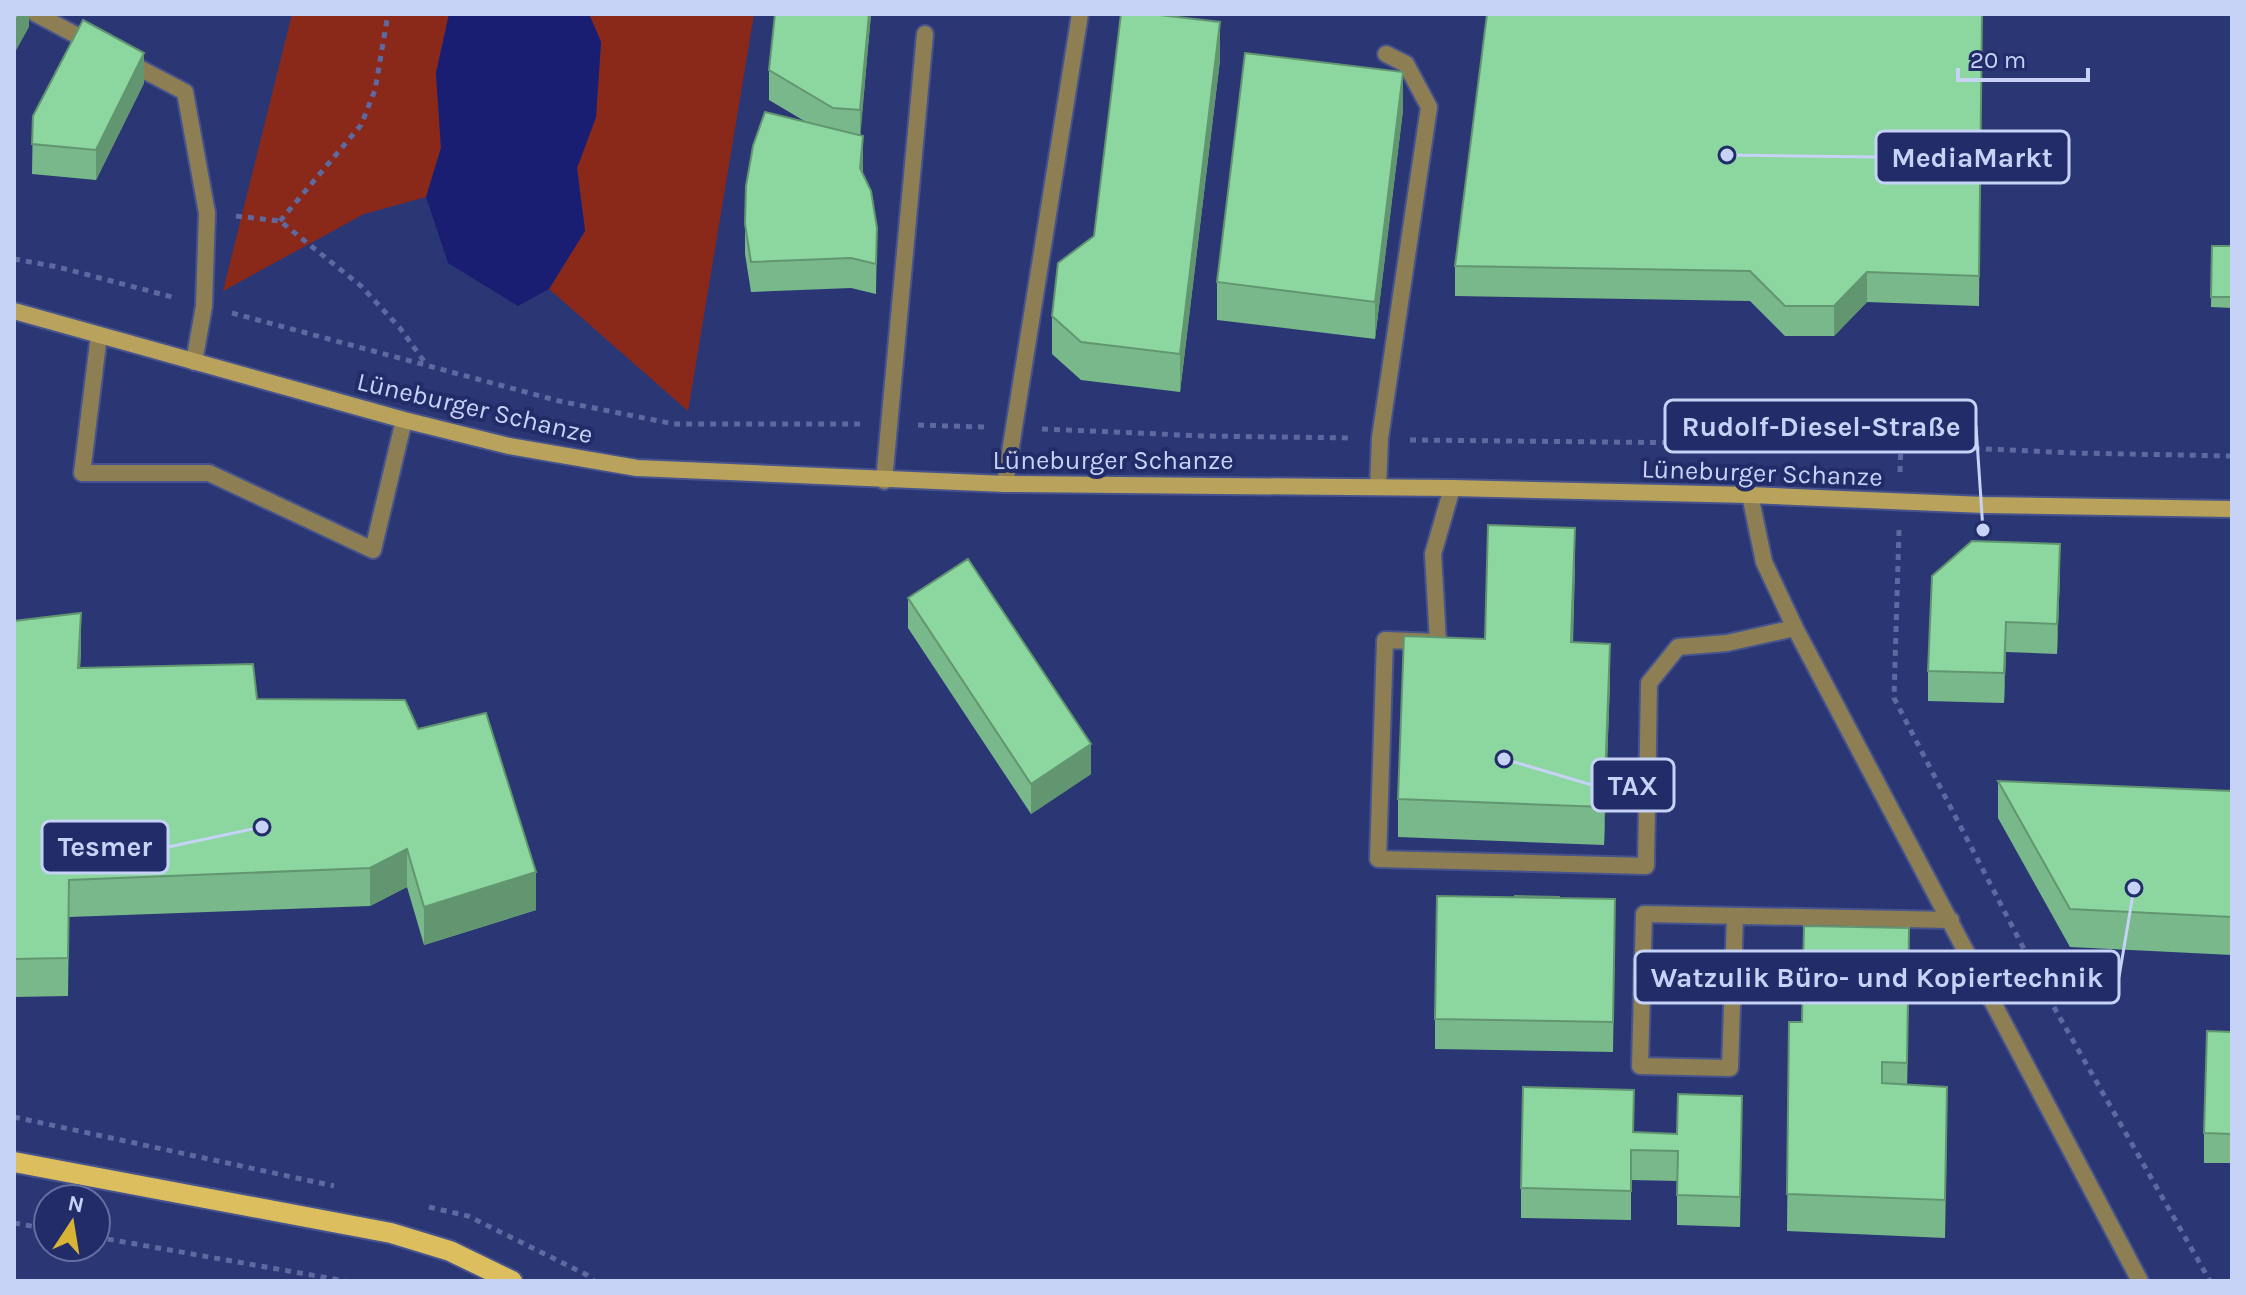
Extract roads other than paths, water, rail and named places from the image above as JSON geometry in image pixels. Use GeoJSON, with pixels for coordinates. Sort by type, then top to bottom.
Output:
{"type":"FeatureCollection","features":[{"type":"Feature","properties":{"kind":"main road"},"geometry":{"type":"LineString","coordinates":[[14,1162],[391,1233],[450,1251],[512,1281]]}},
{"type":"Feature","properties":{"kind":"street"},"geometry":{"type":"LineString","coordinates":[[36,14],[185,92],[207,213],[204,306],[194,362]]}},
{"type":"Feature","properties":{"kind":"street"},"geometry":{"type":"LineString","coordinates":[[1005,484],[1080,14]]}},
{"type":"Feature","properties":{"kind":"street"},"geometry":{"type":"LineString","coordinates":[[884,481],[925,34]]}},
{"type":"Feature","properties":{"kind":"street"},"geometry":{"type":"LineString","coordinates":[[1378,487],[1380,438],[1429,107],[1406,64],[1386,54]]}},
{"type":"Feature","properties":{"kind":"street","name":"Lüneburger Schanze"},"geometry":{"type":"LineString","coordinates":[[14,311],[404,420],[509,446],[637,468],[884,481],[1452,488],[2232,509]]}},
{"type":"Feature","properties":{"kind":"street"},"geometry":{"type":"LineString","coordinates":[[99,335],[82,473],[209,473],[373,550],[404,420]]}},
{"type":"Feature","properties":{"kind":"street"},"geometry":{"type":"LineString","coordinates":[[1452,488],[1433,554],[1438,642],[1385,640],[1378,859],[1646,866],[1649,683],[1678,647],[1727,643],[1795,628]]}},
{"type":"Feature","properties":{"kind":"street"},"geometry":{"type":"LineString","coordinates":[[1750,495],[1764,562],[1795,628],[2140,1281]]}},
{"type":"Feature","properties":{"kind":"street"},"geometry":{"type":"LineString","coordinates":[[1735,916],[1730,1068],[1640,1066],[1644,914],[1951,920]]}},
{"type":"Feature","properties":{"kind":"place","name":"MediaMarkt"},"geometry":{"type":"Point","coordinates":[1727,155]}},
{"type":"Feature","properties":{"kind":"place","name":"Rudolf-Diesel-Straße"},"geometry":{"type":"Point","coordinates":[1983,530]}},
{"type":"Feature","properties":{"kind":"place","name":"TAX"},"geometry":{"type":"Point","coordinates":[1504,759]}},
{"type":"Feature","properties":{"kind":"place","name":"Tesmer"},"geometry":{"type":"Point","coordinates":[262,827]}},
{"type":"Feature","properties":{"kind":"place","name":"Watzulik Büro- und Kopiertechnik"},"geometry":{"type":"Point","coordinates":[2134,888]}}]}
